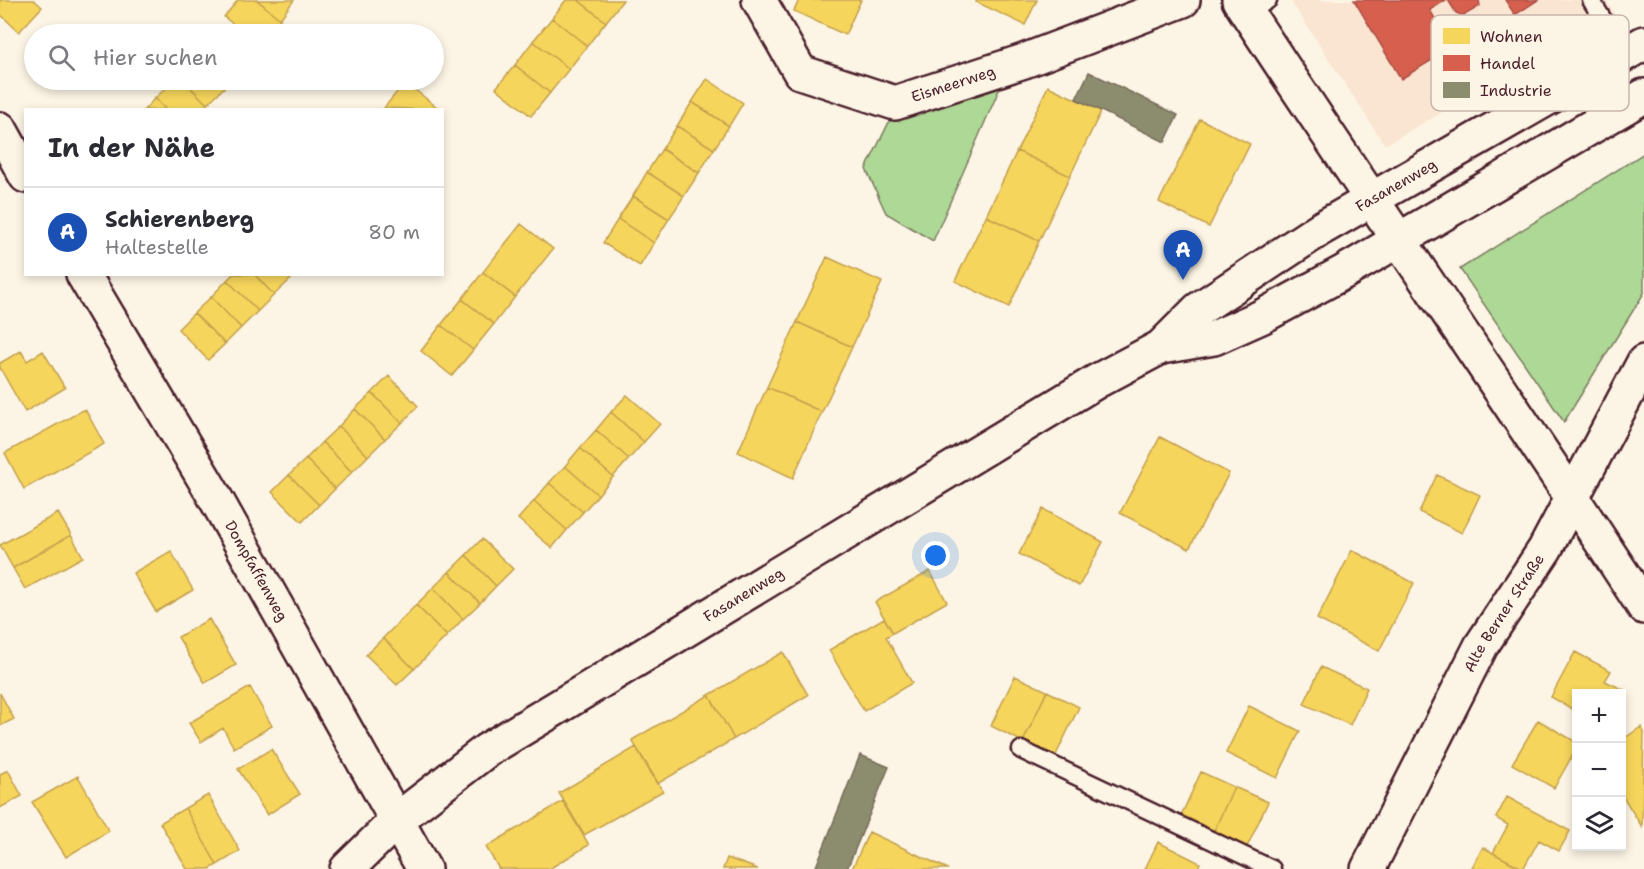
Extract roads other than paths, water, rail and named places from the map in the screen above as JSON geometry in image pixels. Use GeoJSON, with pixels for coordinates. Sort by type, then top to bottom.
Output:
{"type":"FeatureCollection","features":[{"type":"Feature","properties":{"kind":"street","name":"Eismeerweg"},"geometry":{"type":"LineString","coordinates":[[759,0],[800,72],[895,103],[1024,61],[1183,0]]}},
{"type":"Feature","properties":{"kind":"street"},"geometry":{"type":"LineString","coordinates":[[1252,4],[1371,197],[1572,495],[1644,607]]}},
{"type":"Feature","properties":{"kind":"street","name":"Fasanenweg"},"geometry":{"type":"LineString","coordinates":[[1629,105],[1644,96]]}},
{"type":"Feature","properties":{"kind":"street","name":"Fasanenweg"},"geometry":{"type":"LineString","coordinates":[[347,869],[398,819],[487,750],[1087,387],[1161,347],[1199,309],[1371,197],[1523,111]]}},
{"type":"Feature","properties":{"kind":"street","name":"Fasanenweg"},"geometry":{"type":"LineString","coordinates":[[1161,347],[1214,338],[1262,317],[1400,240],[1619,111]]}},
{"type":"Feature","properties":{"kind":"street"},"geometry":{"type":"LineString","coordinates":[[0,129],[24,172]]}},
{"type":"Feature","properties":{"kind":"street","name":"Dompfaffenweg"},"geometry":{"type":"LineString","coordinates":[[84,276],[212,492],[398,819],[424,869]]}},
{"type":"Feature","properties":{"kind":"street","name":"Alte Berner Straße"},"geometry":{"type":"LineString","coordinates":[[1368,869],[1481,646],[1545,549],[1644,362]]}},
{"type":"Feature","properties":{"kind":"lane"},"geometry":{"type":"LineString","coordinates":[[1591,0],[1604,15]]}},
{"type":"Feature","properties":{"kind":"lane"},"geometry":{"type":"LineString","coordinates":[[1022,750],[1272,869]]}},
{"type":"Feature","properties":{"kind":"place","name":"Schierenberg"},"geometry":{"type":"Point","coordinates":[1183,280]}}]}
